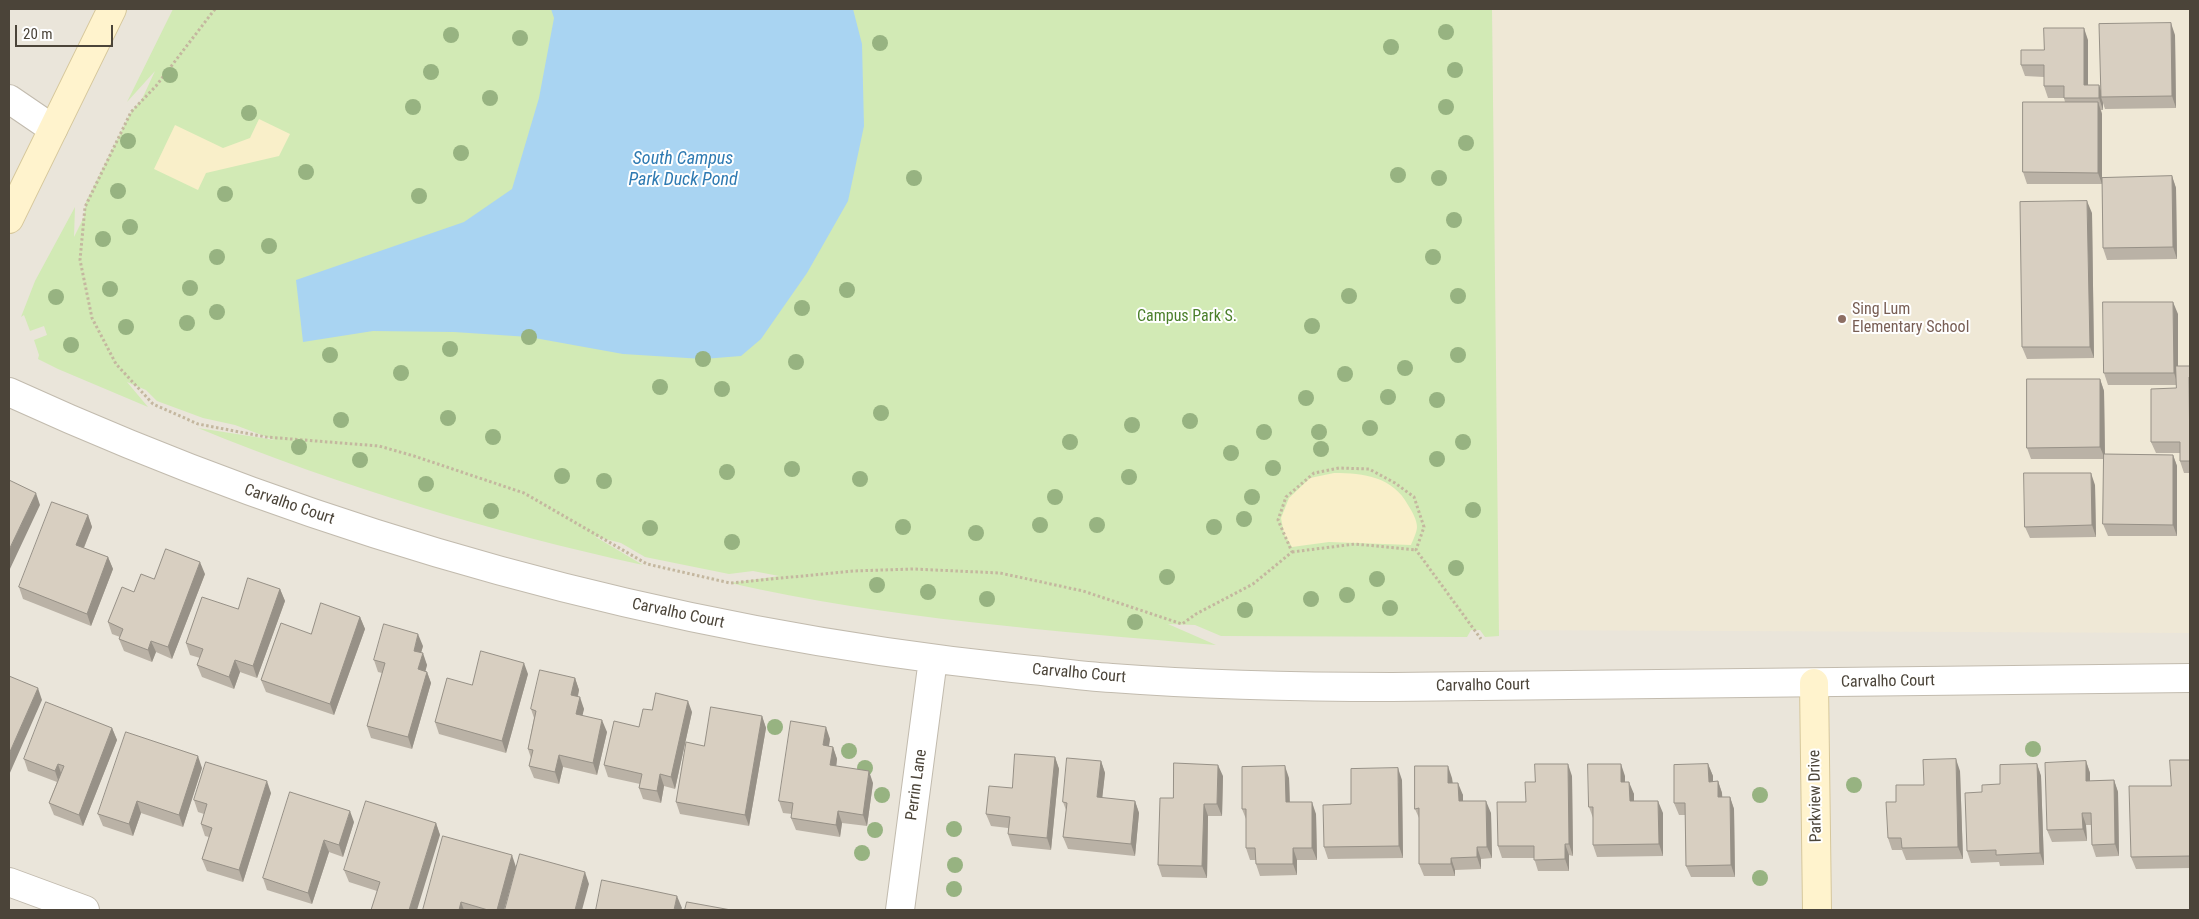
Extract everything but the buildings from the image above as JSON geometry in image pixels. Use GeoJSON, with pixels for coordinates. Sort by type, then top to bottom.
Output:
{"type":"FeatureCollection","features":[{"type":"Feature","properties":{"kind":"street"},"geometry":{"type":"LineString","coordinates":[[9,219],[112,9]]}},
{"type":"Feature","properties":{"kind":"street"},"geometry":{"type":"LineString","coordinates":[[9,99],[53,128]]}},
{"type":"Feature","properties":{"kind":"street","name":"Carvalho Court"},"geometry":{"type":"LineString","coordinates":[[9,392],[68,419],[225,482],[384,538],[547,584],[656,611],[822,643],[933,659],[1111,678],[1279,686],[1392,687],[2190,678]]}},
{"type":"Feature","properties":{"kind":"street","name":"Perrin Lane"},"geometry":{"type":"LineString","coordinates":[[900,910],[933,659]]}},
{"type":"Feature","properties":{"kind":"street","name":"Parkview Drive"},"geometry":{"type":"LineString","coordinates":[[1814,682],[1817,910]]}},
{"type":"Feature","properties":{"kind":"street"},"geometry":{"type":"LineString","coordinates":[[9,882],[85,910]]}},
{"type":"Feature","properties":{"kind":"path"},"geometry":{"type":"LineString","coordinates":[[215,9],[162,79],[131,112],[85,207],[80,260],[92,318],[116,364],[153,404],[198,424],[266,436],[379,446],[414,456],[524,493],[647,564],[730,583],[854,571],[913,570],[1000,573],[1083,591],[1182,624],[1253,584],[1292,552],[1355,544],[1416,550],[1481,639]]}},
{"type":"Feature","properties":{"kind":"path"},"geometry":{"type":"LineString","coordinates":[[1292,552],[1278,520],[1286,497],[1314,473],[1339,468],[1369,469],[1395,483],[1414,497],[1424,527],[1416,550]]}},
{"type":"Feature","properties":{"kind":"shaded area"},"geometry":{"type":"Polygon","coordinates":[[[9,9],[2190,9],[2190,910],[9,910],[9,9]]]}},
{"type":"Feature","properties":{"kind":"shaded area","name":"Sing Lum Elementary School"},"geometry":{"type":"Polygon","coordinates":[[[1492,9],[2190,9],[2190,633],[1498,630],[1492,9]]]}},
{"type":"Feature","properties":{"kind":"green space","name":"Campus Park S."},"geometry":{"type":"Polygon","coordinates":[[[173,9],[1492,9],[1499,636],[1485,637],[1480,630],[1471,630],[1467,637],[1221,636],[1195,625],[1168,624],[1216,645],[911,615],[790,595],[730,583],[779,576],[753,571],[729,574],[645,557],[621,543],[594,536],[643,565],[474,523],[362,489],[198,428],[275,440],[235,425],[203,418],[157,401],[146,390],[127,382],[148,407],[58,369],[38,359],[39,355],[34,340],[47,335],[44,326],[30,331],[24,315],[21,317],[35,281],[75,207],[74,237],[84,217],[86,202],[131,112],[142,99],[155,71],[127,102],[173,9]]]}},
{"type":"Feature","properties":{"kind":"sand"},"geometry":{"type":"Polygon","coordinates":[[[259,119],[290,134],[279,156],[206,173],[198,190],[154,169],[175,125],[223,148],[250,138],[259,119]]]}},
{"type":"Feature","properties":{"kind":"sand"},"geometry":{"type":"Polygon","coordinates":[[[1334,473],[1356,474],[1377,478],[1394,488],[1408,505],[1416,521],[1417,527],[1411,545],[1329,542],[1292,547],[1284,534],[1281,518],[1289,498],[1310,478],[1334,473]]]}},
{"type":"Feature","properties":{"kind":"water","name":"South Campus Park Duck Pond"},"geometry":{"type":"Polygon","coordinates":[[[551,9],[853,9],[862,44],[864,126],[848,201],[807,273],[761,339],[741,356],[703,359],[623,354],[529,337],[454,332],[373,331],[303,342],[296,280],[464,222],[512,189],[539,98],[554,18],[551,9]]]}},
{"type":"Feature","properties":{"kind":"place","name":"Sing Lum Elementary School"},"geometry":{"type":"Point","coordinates":[1842,319]}}]}
